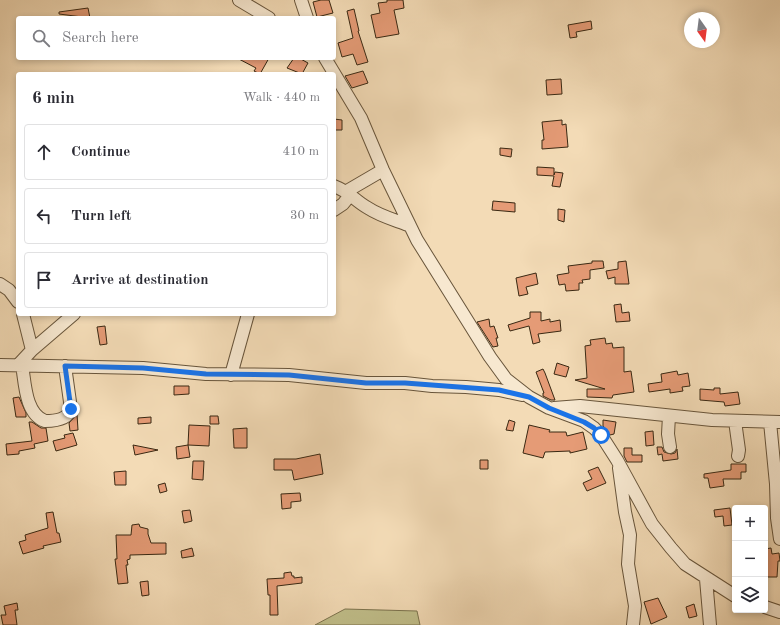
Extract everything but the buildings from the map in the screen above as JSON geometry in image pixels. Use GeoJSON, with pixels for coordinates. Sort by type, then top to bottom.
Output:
{"type":"FeatureCollection","features":[{"type":"Feature","properties":{"kind":"street"},"geometry":{"type":"LineString","coordinates":[[301,0],[306,16]]}},
{"type":"Feature","properties":{"kind":"street"},"geometry":{"type":"LineString","coordinates":[[244,1],[266,16]]}},
{"type":"Feature","properties":{"kind":"street"},"geometry":{"type":"LineString","coordinates":[[326,60],[333,72]]}},
{"type":"Feature","properties":{"kind":"street"},"geometry":{"type":"LineString","coordinates":[[336,76],[361,118],[408,225],[490,357],[506,379],[529,397],[549,408],[584,422],[594,428],[601,435],[617,460],[652,524],[685,564],[706,579],[732,594]]}},
{"type":"Feature","properties":{"kind":"street"},"geometry":{"type":"LineString","coordinates":[[336,209],[343,204],[349,193],[383,170]]}},
{"type":"Feature","properties":{"kind":"street"},"geometry":{"type":"LineString","coordinates":[[336,187],[349,193],[376,213],[408,225]]}},
{"type":"Feature","properties":{"kind":"street"},"geometry":{"type":"LineString","coordinates":[[0,284],[9,290],[16,299]]}},
{"type":"Feature","properties":{"kind":"street"},"geometry":{"type":"LineString","coordinates":[[24,316],[32,350]]}},
{"type":"Feature","properties":{"kind":"street"},"geometry":{"type":"LineString","coordinates":[[20,365],[32,350],[72,316]]}},
{"type":"Feature","properties":{"kind":"street"},"geometry":{"type":"LineString","coordinates":[[231,374],[247,316]]}},
{"type":"Feature","properties":{"kind":"street"},"geometry":{"type":"LineString","coordinates":[[0,365],[143,368],[206,374],[289,375],[366,383],[405,383],[499,390],[529,397]]}},
{"type":"Feature","properties":{"kind":"street"},"geometry":{"type":"LineString","coordinates":[[20,365],[28,399],[32,409],[36,415],[44,421],[62,419],[70,413],[71,409],[65,366]]}},
{"type":"Feature","properties":{"kind":"street"},"geometry":{"type":"LineString","coordinates":[[549,408],[580,406],[669,416],[735,421],[775,422],[777,518],[780,539]]}},
{"type":"Feature","properties":{"kind":"street"},"geometry":{"type":"LineString","coordinates":[[669,416],[668,434],[670,447]]}},
{"type":"Feature","properties":{"kind":"street"},"geometry":{"type":"LineString","coordinates":[[735,421],[738,456]]}},
{"type":"Feature","properties":{"kind":"street"},"geometry":{"type":"LineString","coordinates":[[617,460],[630,535],[628,564],[635,606],[633,625]]}},
{"type":"Feature","properties":{"kind":"street"},"geometry":{"type":"LineString","coordinates":[[706,579],[710,625]]}},
{"type":"Feature","properties":{"kind":"street"},"geometry":{"type":"LineString","coordinates":[[768,608],[780,612]]}},
{"type":"Feature","properties":{"kind":"shaded area"},"geometry":{"type":"Polygon","coordinates":[[[345,609],[417,611],[420,625],[315,625],[345,609]]]}},
{"type":"Feature","properties":{"kind":"route"},"geometry":{"type":"LineString","coordinates":[[71,409],[65,366],[143,368],[206,374],[289,375],[366,383],[405,383],[499,390],[529,397],[549,408],[584,422],[594,428],[601,435]]}}]}
